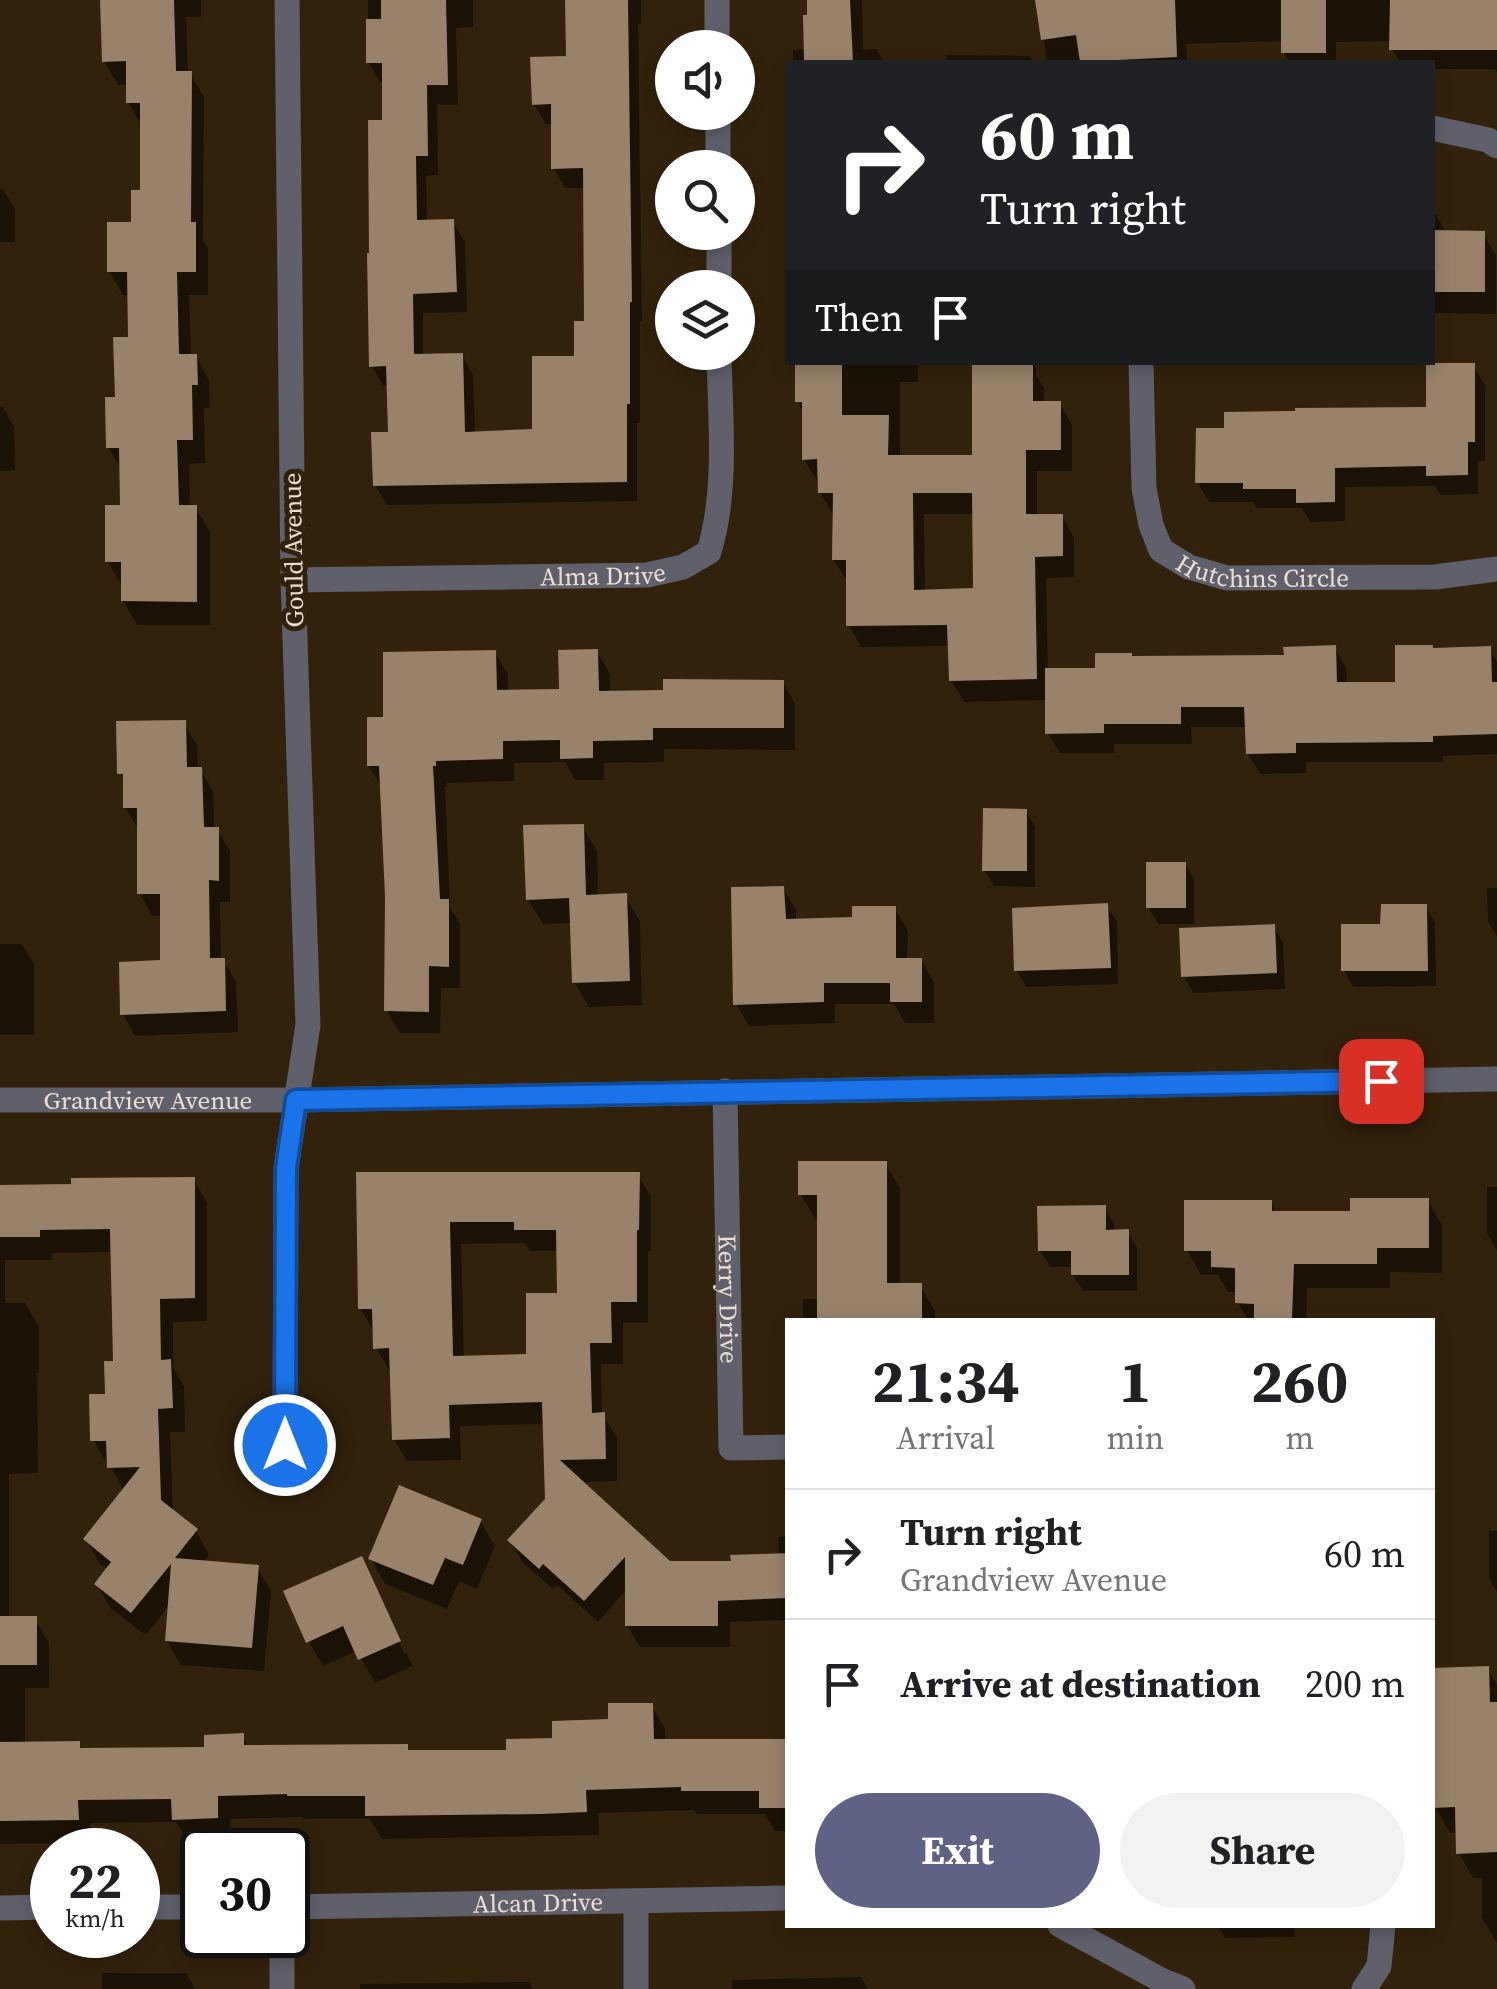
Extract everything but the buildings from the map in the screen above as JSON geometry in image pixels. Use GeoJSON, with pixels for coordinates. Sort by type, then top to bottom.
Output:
{"type":"FeatureCollection","features":[{"type":"Feature","properties":{"kind":"street","name":"Gould Avenue"},"geometry":{"type":"LineString","coordinates":[[285,1445],[286,1168],[308,1025],[293,580],[287,0]]}},
{"type":"Feature","properties":{"kind":"street"},"geometry":{"type":"LineString","coordinates":[[717,0],[717,30]]}},
{"type":"Feature","properties":{"kind":"street"},"geometry":{"type":"LineString","coordinates":[[1435,129],[1488,140],[1497,146]]}},
{"type":"Feature","properties":{"kind":"street","name":"Hutchins Circle"},"geometry":{"type":"LineString","coordinates":[[1141,365],[1144,488],[1151,525],[1161,550],[1190,567],[1228,578],[1435,577],[1497,569]]}},
{"type":"Feature","properties":{"kind":"street","name":"Alma Drive"},"geometry":{"type":"LineString","coordinates":[[293,580],[647,575],[683,567],[709,552],[716,527],[720,498],[720,370]]}},
{"type":"Feature","properties":{"kind":"street","name":"Grandview Avenue"},"geometry":{"type":"LineString","coordinates":[[0,1100],[296,1100],[1497,1079]]}},
{"type":"Feature","properties":{"kind":"street","name":"Kerry Drive"},"geometry":{"type":"LineString","coordinates":[[725,1091],[731,1448],[785,1447]]}},
{"type":"Feature","properties":{"kind":"street","name":"Alcan Drive"},"geometry":{"type":"LineString","coordinates":[[310,1907],[785,1898]]}},
{"type":"Feature","properties":{"kind":"street"},"geometry":{"type":"LineString","coordinates":[[636,1901],[636,1989]]}},
{"type":"Feature","properties":{"kind":"street"},"geometry":{"type":"LineString","coordinates":[[0,1908],[30,1908]]}},
{"type":"Feature","properties":{"kind":"street"},"geometry":{"type":"LineString","coordinates":[[1065,1928],[1183,1989]]}},
{"type":"Feature","properties":{"kind":"street"},"geometry":{"type":"LineString","coordinates":[[1364,1989],[1379,1966],[1383,1928]]}},
{"type":"Feature","properties":{"kind":"street"},"geometry":{"type":"LineString","coordinates":[[282,1958],[282,1989]]}},
{"type":"Feature","properties":{"kind":"route"},"geometry":{"type":"LineString","coordinates":[[285,1445],[286,1168],[296,1100],[1381,1081]]}}]}
